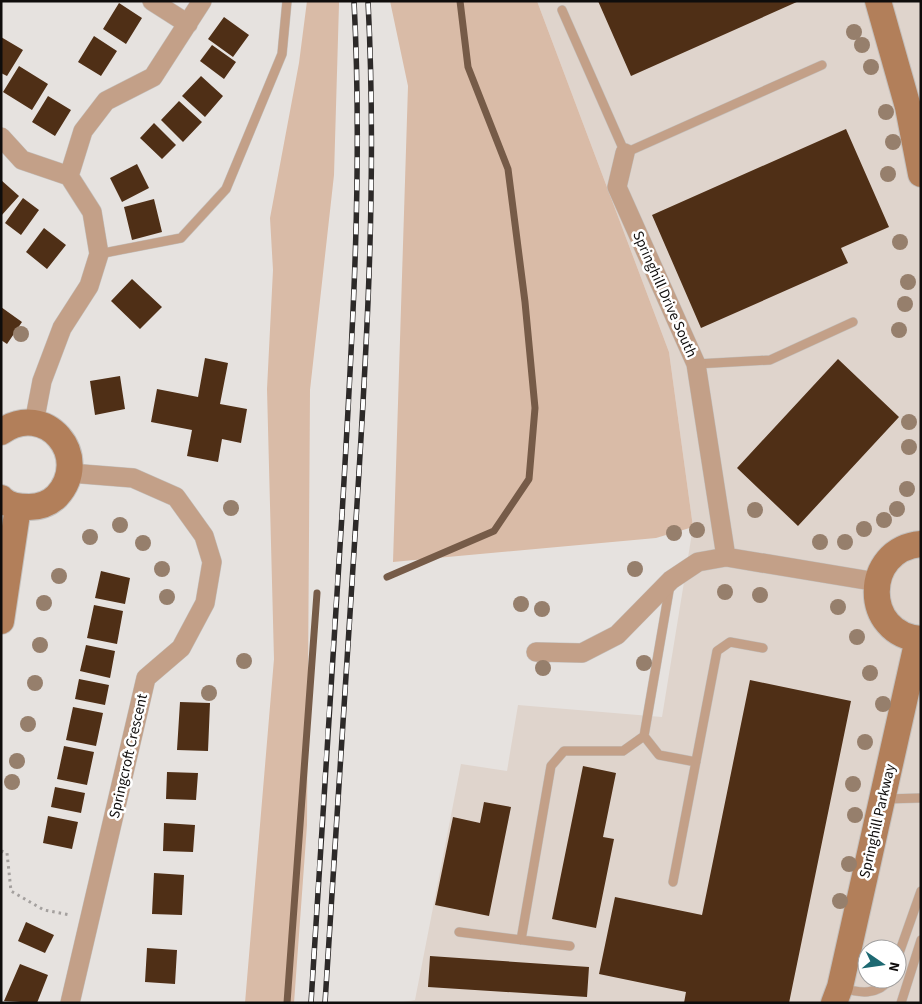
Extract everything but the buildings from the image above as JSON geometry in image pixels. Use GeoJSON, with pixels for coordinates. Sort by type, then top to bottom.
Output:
{"type":"FeatureCollection","features":[{"type":"Feature","properties":{"kind":"street"},"geometry":{"type":"LineString","coordinates":[[152,1],[188,24]]}},
{"type":"Feature","properties":{"kind":"street"},"geometry":{"type":"LineString","coordinates":[[69,176],[83,131],[106,101],[153,77],[202,1]]}},
{"type":"Feature","properties":{"kind":"street"},"geometry":{"type":"LineString","coordinates":[[878,1],[912,105],[921,174]]}},
{"type":"Feature","properties":{"kind":"street"},"geometry":{"type":"LineString","coordinates":[[1,137],[22,160],[69,176],[92,212],[99,254],[89,286],[62,328],[42,381],[34,423]]}},
{"type":"Feature","properties":{"kind":"street","name":"Springhill Drive South"},"geometry":{"type":"LineString","coordinates":[[625,152],[616,187],[696,364],[726,557]]}},
{"type":"Feature","properties":{"kind":"street"},"geometry":{"type":"LineString","coordinates":[[1,432],[8,427],[23,422],[47,427],[60,437],[69,454],[70,473],[66,485],[52,501],[36,507],[10,502],[1,621]]}},
{"type":"Feature","properties":{"kind":"street","name":"Springcroft Crescent"},"geometry":{"type":"LineString","coordinates":[[70,473],[133,478],[176,497],[204,536],[212,562],[205,602],[182,648],[146,678],[70,1003]]}},
{"type":"Feature","properties":{"kind":"street"},"geometry":{"type":"LineString","coordinates":[[919,639],[903,634],[885,619],[876,598],[877,582],[882,569],[890,558],[900,550],[921,544]]}},
{"type":"Feature","properties":{"kind":"street"},"geometry":{"type":"LineString","coordinates":[[536,652],[582,653],[617,635],[671,580],[698,562],[726,557],[877,582]]}},
{"type":"Feature","properties":{"kind":"street","name":"Springhill Parkway"},"geometry":{"type":"LineString","coordinates":[[837,995],[919,639]]}},
{"type":"Feature","properties":{"kind":"lane"},"geometry":{"type":"LineString","coordinates":[[99,254],[181,238],[226,189],[282,54],[287,1]]}},
{"type":"Feature","properties":{"kind":"lane"},"geometry":{"type":"LineString","coordinates":[[562,10],[625,152],[822,66]]}},
{"type":"Feature","properties":{"kind":"lane"},"geometry":{"type":"LineString","coordinates":[[696,364],[770,360],[853,322]]}},
{"type":"Feature","properties":{"kind":"lane"},"geometry":{"type":"LineString","coordinates":[[521,940],[551,766],[564,751],[623,751],[644,736],[671,580]]}},
{"type":"Feature","properties":{"kind":"lane"},"geometry":{"type":"LineString","coordinates":[[673,882],[717,650],[730,642],[764,648]]}},
{"type":"Feature","properties":{"kind":"lane"},"geometry":{"type":"LineString","coordinates":[[644,736],[659,755],[696,762]]}},
{"type":"Feature","properties":{"kind":"lane"},"geometry":{"type":"LineString","coordinates":[[882,799],[921,798]]}},
{"type":"Feature","properties":{"kind":"lane"},"geometry":{"type":"LineString","coordinates":[[904,939],[921,891]]}},
{"type":"Feature","properties":{"kind":"lane"},"geometry":{"type":"LineString","coordinates":[[459,932],[570,946]]}},
{"type":"Feature","properties":{"kind":"lane"},"geometry":{"type":"LineString","coordinates":[[901,1003],[921,940]]}},
{"type":"Feature","properties":{"kind":"lane"},"geometry":{"type":"LineString","coordinates":[[837,995],[881,989]]}},
{"type":"Feature","properties":{"kind":"path"},"geometry":{"type":"LineString","coordinates":[[1,851],[8,853],[11,892],[44,910],[90,918]]}},
{"type":"Feature","properties":{"kind":"shaded area"},"geometry":{"type":"Polygon","coordinates":[[[307,1],[339,1],[334,175],[310,390],[307,825],[294,1003],[245,1003],[274,659],[267,389],[273,270],[270,218],[299,63],[307,1]]]}},
{"type":"Feature","properties":{"kind":"shaded area"},"geometry":{"type":"Polygon","coordinates":[[[390,1],[537,1],[669,352],[693,527],[656,538],[393,562],[408,86],[390,1]]]}},
{"type":"Feature","properties":{"kind":"shaded area"},"geometry":{"type":"Polygon","coordinates":[[[537,1],[921,1],[921,1003],[397,1003],[415,1000],[461,764],[507,771],[518,705],[662,717],[693,527],[669,352],[537,1]]]}},
{"type":"Feature","properties":{"kind":"waterway"},"geometry":{"type":"LineString","coordinates":[[387,577],[494,531],[529,479],[535,408],[525,302],[508,169],[468,67],[460,1]]}},
{"type":"Feature","properties":{"kind":"waterway"},"geometry":{"type":"LineString","coordinates":[[287,1003],[317,593]]}},
{"type":"Feature","properties":{"kind":"railway"},"geometry":{"type":"LineString","coordinates":[[311,1003],[353,323],[357,194],[354,1]]}},
{"type":"Feature","properties":{"kind":"railway"},"geometry":{"type":"LineString","coordinates":[[325,1003],[360,455],[370,261],[371,66],[368,1]]}}]}
